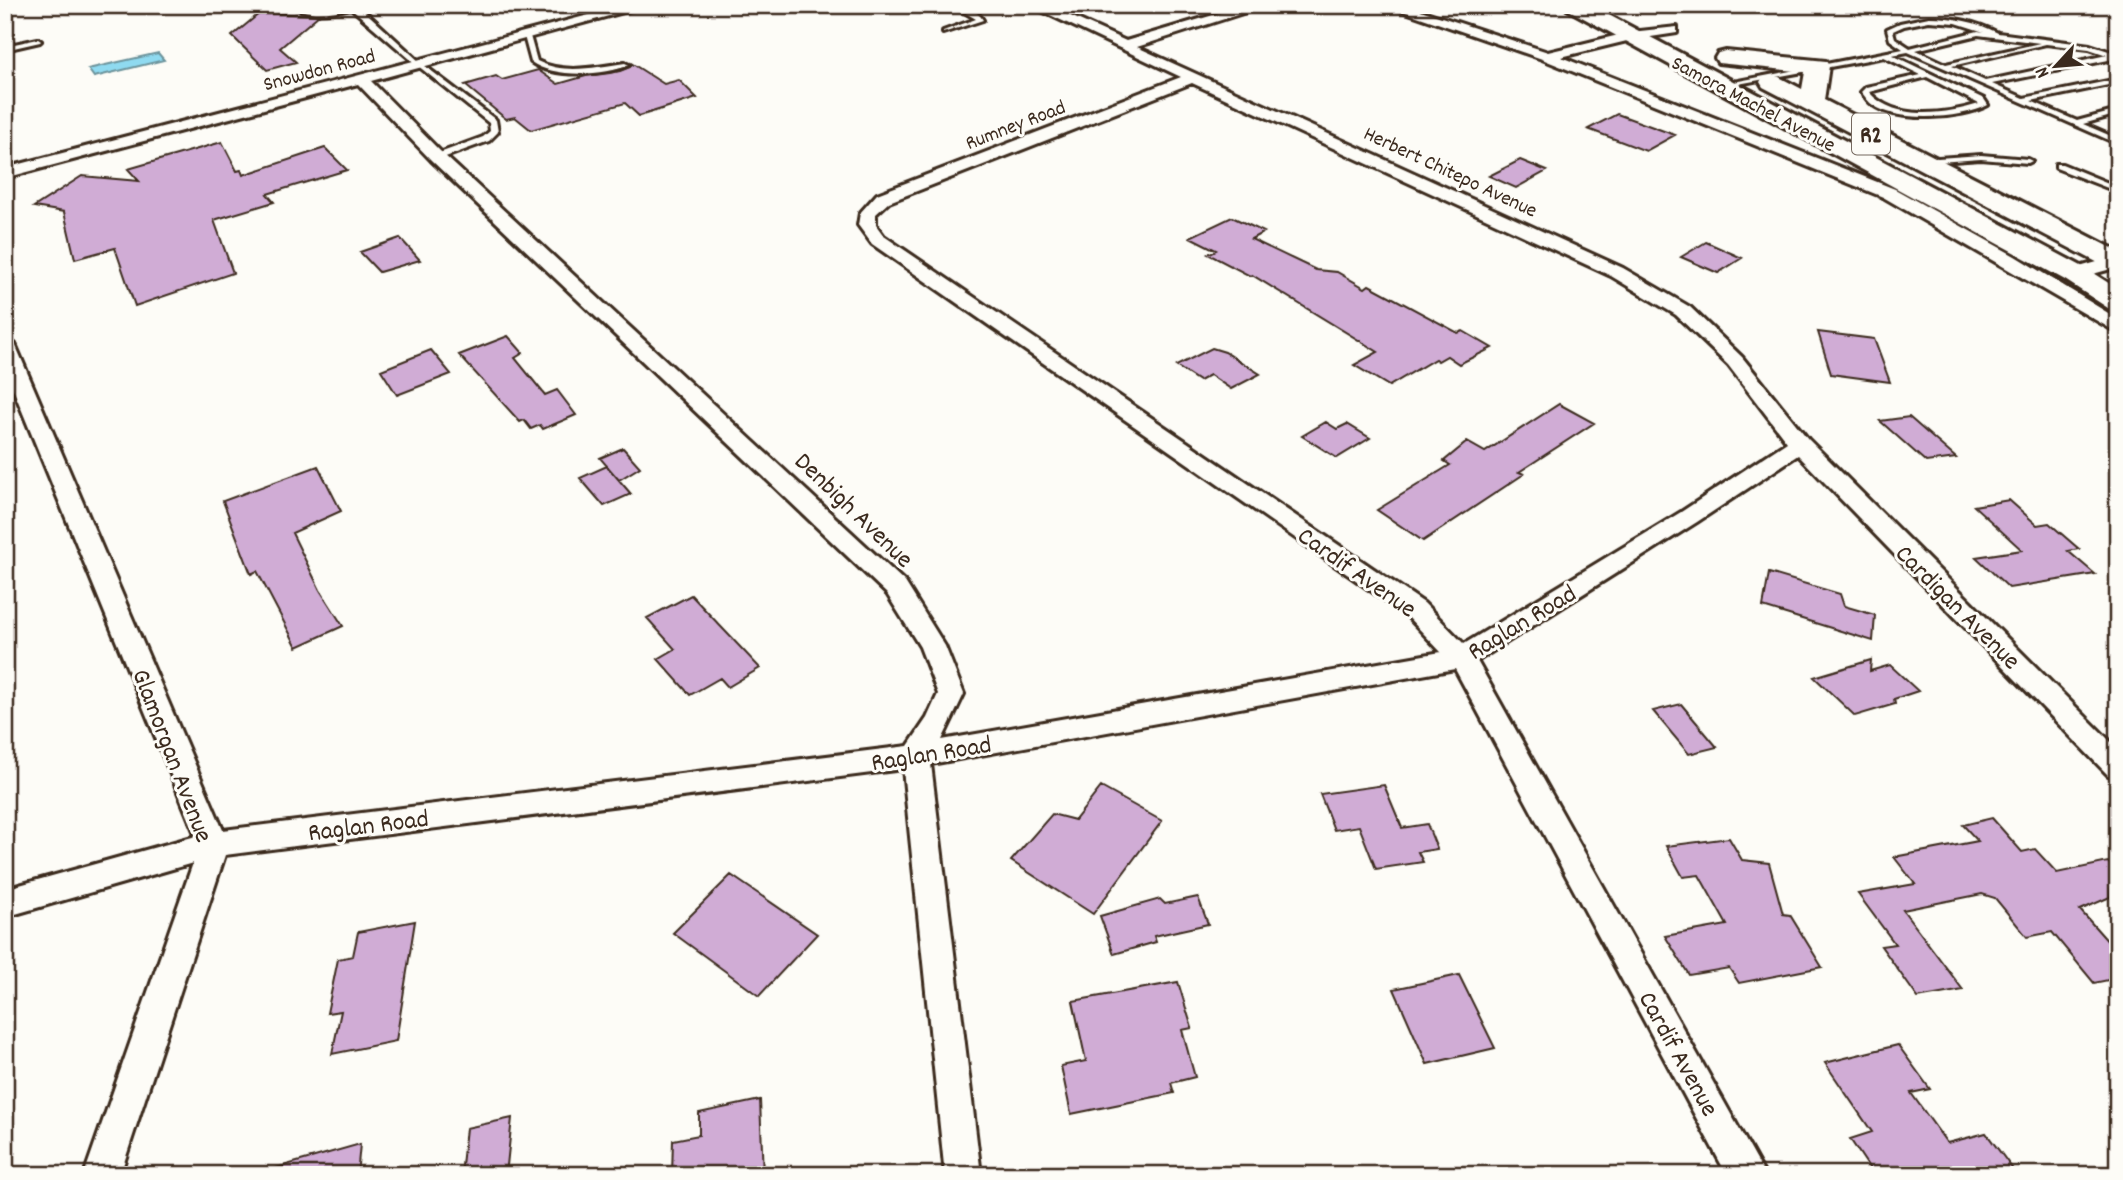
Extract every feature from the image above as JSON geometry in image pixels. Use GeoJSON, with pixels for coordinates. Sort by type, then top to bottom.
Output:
{"type":"FeatureCollection","features":[{"type":"Feature","properties":{"kind":"highway","name":"Samora Machel Avenue"},"geometry":{"type":"LineString","coordinates":[[1574,5],[1631,36],[1704,52],[1762,77],[2117,261]]}},
{"type":"Feature","properties":{"kind":"highway","name":"Samora Machel Avenue"},"geometry":{"type":"LineString","coordinates":[[1636,11],[2118,302]]}},
{"type":"Feature","properties":{"kind":"highway"},"geometry":{"type":"LineString","coordinates":[[1704,52],[1818,66],[1812,103]]}},
{"type":"Feature","properties":{"kind":"street","name":"Snowdon Road"},"geometry":{"type":"LineString","coordinates":[[5,173],[643,5]]}},
{"type":"Feature","properties":{"kind":"street","name":"Herbert Chitepo Avenue"},"geometry":{"type":"LineString","coordinates":[[1035,5],[1617,272],[1683,311],[1735,362],[1800,444]]}},
{"type":"Feature","properties":{"kind":"street"},"geometry":{"type":"LineString","coordinates":[[1125,46],[1262,5]]}},
{"type":"Feature","properties":{"kind":"street"},"geometry":{"type":"LineString","coordinates":[[1391,5],[1547,56],[1889,193],[2009,260],[2118,327]]}},
{"type":"Feature","properties":{"kind":"street"},"geometry":{"type":"LineString","coordinates":[[1547,56],[1631,36],[1704,52]]}},
{"type":"Feature","properties":{"kind":"street","name":"Rumney Road"},"geometry":{"type":"LineString","coordinates":[[867,225],[868,213],[883,198],[1194,78]]}},
{"type":"Feature","properties":{"kind":"street","name":"Denbigh Avenue"},"geometry":{"type":"LineString","coordinates":[[361,79],[438,156],[896,588],[932,646],[951,694],[939,723],[916,756]]}},
{"type":"Feature","properties":{"kind":"street","name":"Cardif Avenue"},"geometry":{"type":"LineString","coordinates":[[867,225],[878,240],[1415,609],[1462,658],[1747,1175]]}},
{"type":"Feature","properties":{"kind":"street"},"geometry":{"type":"LineString","coordinates":[[2075,274],[2117,261]]}},
{"type":"Feature","properties":{"kind":"street","name":"Glamorgan Avenue"},"geometry":{"type":"LineString","coordinates":[[5,344],[214,844],[102,1175]]}},
{"type":"Feature","properties":{"kind":"street","name":"Raglan Road"},"geometry":{"type":"LineString","coordinates":[[5,903],[214,844],[916,756],[1462,658],[1689,517],[1800,444]]}},
{"type":"Feature","properties":{"kind":"street","name":"Cardigan Avenue"},"geometry":{"type":"LineString","coordinates":[[1800,444],[2118,767]]}},
{"type":"Feature","properties":{"kind":"street"},"geometry":{"type":"LineString","coordinates":[[916,756],[963,1175]]}},
{"type":"Feature","properties":{"kind":"lane"},"geometry":{"type":"LineString","coordinates":[[291,5],[306,10],[354,6],[419,64],[493,122],[494,132],[486,139],[438,156]]}},
{"type":"Feature","properties":{"kind":"lane"},"geometry":{"type":"LineString","coordinates":[[945,32],[980,20],[955,5]]}},
{"type":"Feature","properties":{"kind":"lane"},"geometry":{"type":"LineString","coordinates":[[1995,34],[1974,23],[1946,18],[1889,30],[1892,39],[1909,50],[2118,142]]}},
{"type":"Feature","properties":{"kind":"lane"},"geometry":{"type":"LineString","coordinates":[[1762,77],[1885,55],[1978,33],[2090,47],[2117,55]]}},
{"type":"Feature","properties":{"kind":"lane"},"geometry":{"type":"LineString","coordinates":[[527,36],[534,62],[554,71],[625,65]]}},
{"type":"Feature","properties":{"kind":"lane"},"geometry":{"type":"LineString","coordinates":[[5,48],[38,41]]}},
{"type":"Feature","properties":{"kind":"lane"},"geometry":{"type":"LineString","coordinates":[[1945,66],[2050,43]]}},
{"type":"Feature","properties":{"kind":"lane"},"geometry":{"type":"LineString","coordinates":[[1885,55],[1928,75],[1981,101],[1984,105],[1920,116],[1885,109],[1868,99],[1865,92],[1928,75]]}},
{"type":"Feature","properties":{"kind":"lane"},"geometry":{"type":"LineString","coordinates":[[1985,83],[2117,55]]}},
{"type":"Feature","properties":{"kind":"lane"},"geometry":{"type":"LineString","coordinates":[[2024,101],[2118,81]]}},
{"type":"Feature","properties":{"kind":"lane"},"geometry":{"type":"LineString","coordinates":[[2075,124],[2118,112]]}},
{"type":"Feature","properties":{"kind":"lane"},"geometry":{"type":"LineString","coordinates":[[2107,115],[2118,119]]}},
{"type":"Feature","properties":{"kind":"lane"},"geometry":{"type":"LineString","coordinates":[[1923,161],[1981,158],[2028,161]]}},
{"type":"Feature","properties":{"kind":"lane"},"geometry":{"type":"LineString","coordinates":[[2059,166],[2118,190]]}},
{"type":"Feature","properties":{"kind":"water"},"geometry":{"type":"Polygon","coordinates":[[[158,53],[164,60],[94,77],[88,69],[158,53]]]}},
{"type":"Feature","properties":{"kind":"building"},"geometry":{"type":"Polygon","coordinates":[[[260,13],[319,15],[280,48],[296,62],[267,70],[232,36],[260,13]]]}},
{"type":"Feature","properties":{"kind":"building"},"geometry":{"type":"Polygon","coordinates":[[[631,63],[664,84],[679,80],[697,98],[639,116],[625,103],[531,130],[515,117],[506,119],[465,85],[496,76],[502,80],[538,70],[558,84],[620,71],[630,67],[631,63]]]}},
{"type":"Feature","properties":{"kind":"building"},"geometry":{"type":"Polygon","coordinates":[[[1617,114],[1675,135],[1646,151],[1588,129],[1617,114]]]}},
{"type":"Feature","properties":{"kind":"building"},"geometry":{"type":"Polygon","coordinates":[[[222,142],[237,171],[241,170],[243,175],[325,148],[347,170],[267,194],[274,202],[214,220],[233,273],[135,306],[115,248],[75,259],[64,212],[34,207],[82,176],[139,181],[128,169],[222,142]]]}},
{"type":"Feature","properties":{"kind":"building"},"geometry":{"type":"Polygon","coordinates":[[[1520,160],[1547,171],[1516,188],[1489,176],[1520,160]]]}},
{"type":"Feature","properties":{"kind":"building"},"geometry":{"type":"Polygon","coordinates":[[[1232,217],[1264,232],[1251,239],[1316,270],[1337,272],[1365,288],[1369,285],[1458,333],[1463,331],[1492,348],[1459,364],[1447,356],[1438,361],[1435,359],[1389,386],[1354,365],[1378,352],[1252,275],[1208,254],[1216,250],[1190,237],[1232,217]]]}},
{"type":"Feature","properties":{"kind":"building"},"geometry":{"type":"Polygon","coordinates":[[[400,238],[420,260],[379,272],[360,252],[400,238]]]}},
{"type":"Feature","properties":{"kind":"building"},"geometry":{"type":"Polygon","coordinates":[[[1706,242],[1742,258],[1718,273],[1681,257],[1706,242]]]}},
{"type":"Feature","properties":{"kind":"building"},"geometry":{"type":"Polygon","coordinates":[[[1818,332],[1874,339],[1890,382],[1831,374],[1818,332]]]}},
{"type":"Feature","properties":{"kind":"building"},"geometry":{"type":"Polygon","coordinates":[[[508,336],[523,353],[515,358],[545,395],[557,390],[576,415],[543,429],[540,425],[531,429],[524,420],[520,422],[459,355],[508,336]]]}},
{"type":"Feature","properties":{"kind":"building"},"geometry":{"type":"Polygon","coordinates":[[[1212,348],[1225,352],[1260,374],[1231,389],[1210,375],[1199,381],[1176,366],[1212,348]]]}},
{"type":"Feature","properties":{"kind":"building"},"geometry":{"type":"Polygon","coordinates":[[[431,350],[451,374],[397,395],[381,370],[431,350]]]}},
{"type":"Feature","properties":{"kind":"building"},"geometry":{"type":"Polygon","coordinates":[[[1559,404],[1594,423],[1519,472],[1524,474],[1423,541],[1377,510],[1450,465],[1444,461],[1467,442],[1485,452],[1559,404]]]}},
{"type":"Feature","properties":{"kind":"building"},"geometry":{"type":"Polygon","coordinates":[[[1909,417],[1956,458],[1926,462],[1880,421],[1909,417]]]}},
{"type":"Feature","properties":{"kind":"building"},"geometry":{"type":"Polygon","coordinates":[[[1326,422],[1337,429],[1347,424],[1370,438],[1337,458],[1302,436],[1326,422]]]}},
{"type":"Feature","properties":{"kind":"building"},"geometry":{"type":"Polygon","coordinates":[[[623,448],[640,467],[619,480],[600,458],[623,448]]]}},
{"type":"Feature","properties":{"kind":"building"},"geometry":{"type":"Polygon","coordinates":[[[318,466],[341,511],[292,533],[320,590],[343,626],[297,647],[257,571],[251,574],[223,501],[318,466]]]}},
{"type":"Feature","properties":{"kind":"building"},"geometry":{"type":"Polygon","coordinates":[[[607,466],[631,494],[604,506],[580,478],[607,466]]]}},
{"type":"Feature","properties":{"kind":"building"},"geometry":{"type":"Polygon","coordinates":[[[2009,500],[2037,525],[2049,523],[2079,549],[2068,551],[2095,574],[2009,588],[1976,557],[2022,550],[1974,506],[2009,500]]]}},
{"type":"Feature","properties":{"kind":"building"},"geometry":{"type":"Polygon","coordinates":[[[1769,573],[1840,594],[1844,606],[1875,615],[1873,641],[1763,607],[1769,573]]]}},
{"type":"Feature","properties":{"kind":"building"},"geometry":{"type":"Polygon","coordinates":[[[691,595],[760,668],[728,687],[720,678],[690,695],[658,659],[675,649],[647,618],[691,595]]]}},
{"type":"Feature","properties":{"kind":"building"},"geometry":{"type":"Polygon","coordinates":[[[1871,660],[1870,671],[1890,665],[1918,691],[1894,699],[1895,704],[1855,716],[1814,677],[1871,660]]]}},
{"type":"Feature","properties":{"kind":"building"},"geometry":{"type":"Polygon","coordinates":[[[1681,704],[1717,747],[1689,754],[1653,711],[1681,704]]]}},
{"type":"Feature","properties":{"kind":"building"},"geometry":{"type":"Polygon","coordinates":[[[1384,785],[1402,828],[1427,824],[1437,849],[1418,852],[1423,862],[1376,869],[1359,826],[1334,830],[1320,794],[1384,785]]]}},
{"type":"Feature","properties":{"kind":"building"},"geometry":{"type":"Polygon","coordinates":[[[1101,787],[1162,821],[1093,914],[1011,861],[1052,814],[1075,820],[1101,787]]]}},
{"type":"Feature","properties":{"kind":"building"},"geometry":{"type":"Polygon","coordinates":[[[1992,818],[2022,852],[2035,849],[2057,873],[2108,862],[2118,872],[2118,887],[2111,888],[2110,897],[2080,910],[2118,953],[2118,978],[2094,983],[2052,932],[2027,937],[1995,898],[1982,894],[1903,910],[1963,990],[1918,998],[1881,946],[1895,944],[1858,894],[1915,884],[1894,857],[1978,841],[1963,825],[1992,818]]]}},
{"type":"Feature","properties":{"kind":"building"},"geometry":{"type":"Polygon","coordinates":[[[1729,838],[1742,860],[1769,863],[1783,914],[1790,915],[1822,967],[1739,983],[1729,968],[1689,975],[1665,936],[1727,925],[1699,875],[1683,877],[1666,846],[1729,838]]]}},
{"type":"Feature","properties":{"kind":"building"},"geometry":{"type":"Polygon","coordinates":[[[731,875],[817,934],[759,996],[673,933],[731,875]]]}},
{"type":"Feature","properties":{"kind":"building"},"geometry":{"type":"Polygon","coordinates":[[[1198,897],[1208,924],[1154,936],[1156,942],[1114,954],[1100,916],[1160,899],[1165,904],[1198,897]]]}},
{"type":"Feature","properties":{"kind":"building"},"geometry":{"type":"Polygon","coordinates":[[[415,921],[396,1041],[332,1054],[341,1011],[327,1013],[338,959],[353,956],[358,932],[415,921]]]}},
{"type":"Feature","properties":{"kind":"building"},"geometry":{"type":"Polygon","coordinates":[[[1459,975],[1495,1048],[1427,1064],[1394,989],[1459,975]]]}},
{"type":"Feature","properties":{"kind":"building"},"geometry":{"type":"Polygon","coordinates":[[[1178,982],[1192,1028],[1182,1030],[1195,1077],[1171,1083],[1174,1093],[1071,1114],[1061,1066],[1086,1061],[1073,1001],[1178,982]]]}},
{"type":"Feature","properties":{"kind":"building"},"geometry":{"type":"Polygon","coordinates":[[[1898,1045],[1930,1089],[1911,1093],[1947,1143],[1986,1133],[2017,1175],[1874,1175],[1850,1139],[1872,1132],[1825,1063],[1898,1045]]]}},
{"type":"Feature","properties":{"kind":"building"},"geometry":{"type":"Polygon","coordinates":[[[760,1100],[763,1175],[672,1175],[673,1140],[699,1135],[699,1113],[760,1100]]]}},
{"type":"Feature","properties":{"kind":"building"},"geometry":{"type":"Polygon","coordinates":[[[512,1118],[506,1175],[461,1175],[466,1128],[512,1118]]]}},
{"type":"Feature","properties":{"kind":"building"},"geometry":{"type":"Polygon","coordinates":[[[360,1144],[357,1175],[277,1175],[276,1168],[360,1144]]]}}]}
